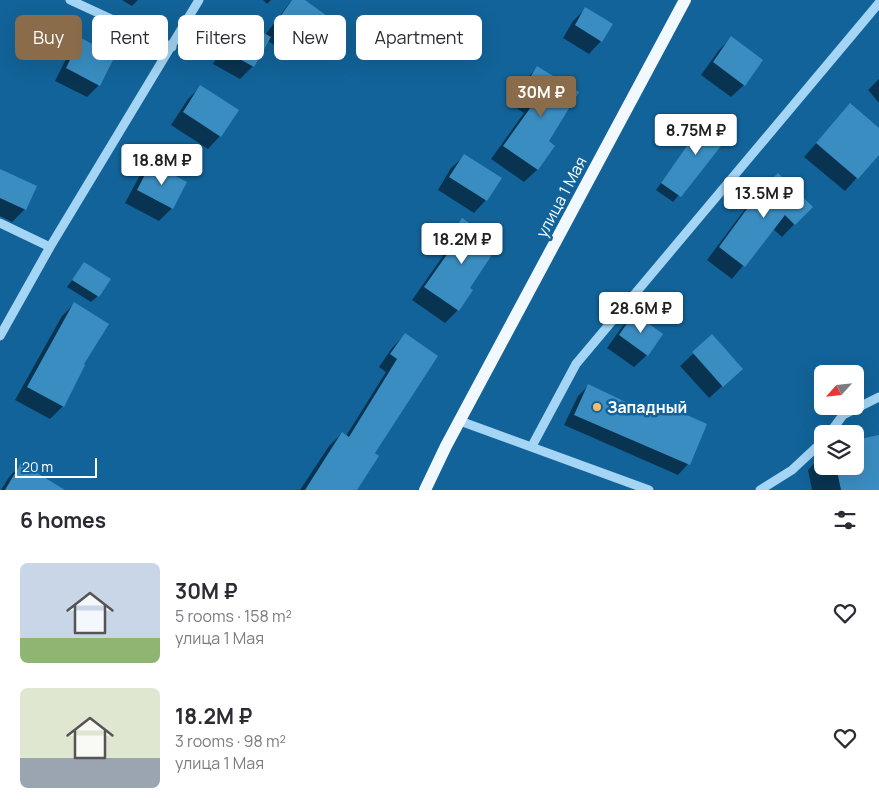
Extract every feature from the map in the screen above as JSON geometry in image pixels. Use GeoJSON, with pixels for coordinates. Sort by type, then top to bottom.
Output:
{"type":"FeatureCollection","features":[{"type":"Feature","properties":{"kind":"main road","name":"улица 1 Мая"},"geometry":{"type":"LineString","coordinates":[[425,490],[460,421],[686,0]]}},
{"type":"Feature","properties":{"kind":"street"},"geometry":{"type":"LineString","coordinates":[[70,0],[172,47]]}},
{"type":"Feature","properties":{"kind":"street"},"geometry":{"type":"LineString","coordinates":[[0,336],[50,247],[199,0]]}},
{"type":"Feature","properties":{"kind":"street"},"geometry":{"type":"LineString","coordinates":[[532,446],[576,364],[879,3]]}},
{"type":"Feature","properties":{"kind":"street"},"geometry":{"type":"LineString","coordinates":[[0,223],[50,247]]}},
{"type":"Feature","properties":{"kind":"street"},"geometry":{"type":"LineString","coordinates":[[835,425],[843,414],[879,397]]}},
{"type":"Feature","properties":{"kind":"street"},"geometry":{"type":"LineString","coordinates":[[460,421],[649,490]]}},
{"type":"Feature","properties":{"kind":"street"},"geometry":{"type":"LineString","coordinates":[[760,490],[792,470],[814,449]]}},
{"type":"Feature","properties":{"kind":"building"},"geometry":{"type":"Polygon","coordinates":[[[292,0],[305,0],[326,15],[281,15],[292,0]]]}},
{"type":"Feature","properties":{"kind":"building"},"geometry":{"type":"Polygon","coordinates":[[[585,7],[613,24],[602,42],[575,25],[585,7]]]}},
{"type":"Feature","properties":{"kind":"building"},"geometry":{"type":"Polygon","coordinates":[[[264,33],[271,37],[264,49],[264,33]]]}},
{"type":"Feature","properties":{"kind":"building"},"geometry":{"type":"Polygon","coordinates":[[[731,36],[763,60],[745,86],[713,62],[731,36]]]}},
{"type":"Feature","properties":{"kind":"building"},"geometry":{"type":"Polygon","coordinates":[[[82,39],[92,44],[92,60],[113,60],[100,86],[66,68],[70,60],[82,60],[82,39]]]}},
{"type":"Feature","properties":{"kind":"building"},"geometry":{"type":"Polygon","coordinates":[[[241,60],[258,60],[254,67],[241,60]]]}},
{"type":"Feature","properties":{"kind":"building"},"geometry":{"type":"Polygon","coordinates":[[[537,66],[579,92],[549,141],[555,146],[538,170],[503,146],[536,100],[522,91],[537,66]]]}},
{"type":"Feature","properties":{"kind":"building"},"geometry":{"type":"Polygon","coordinates":[[[200,85],[239,110],[221,137],[183,112],[200,85]]]}},
{"type":"Feature","properties":{"kind":"building"},"geometry":{"type":"Polygon","coordinates":[[[850,103],[879,128],[879,155],[858,179],[816,143],[850,103]]]}},
{"type":"Feature","properties":{"kind":"building"},"geometry":{"type":"Polygon","coordinates":[[[708,116],[732,132],[681,197],[661,183],[708,116]]]}},
{"type":"Feature","properties":{"kind":"building"},"geometry":{"type":"Polygon","coordinates":[[[464,154],[502,178],[487,201],[449,177],[464,154]]]}},
{"type":"Feature","properties":{"kind":"building"},"geometry":{"type":"Polygon","coordinates":[[[151,163],[187,182],[173,209],[137,190],[151,163]]]}},
{"type":"Feature","properties":{"kind":"building"},"geometry":{"type":"Polygon","coordinates":[[[0,169],[37,186],[26,210],[0,198],[0,169]]]}},
{"type":"Feature","properties":{"kind":"building"},"geometry":{"type":"Polygon","coordinates":[[[778,173],[813,207],[795,225],[785,215],[745,267],[719,247],[760,191],[778,173]]]}},
{"type":"Feature","properties":{"kind":"building"},"geometry":{"type":"Polygon","coordinates":[[[462,218],[499,244],[470,288],[473,290],[459,311],[424,287],[455,243],[449,238],[462,218]]]}},
{"type":"Feature","properties":{"kind":"building"},"geometry":{"type":"Polygon","coordinates":[[[84,262],[111,279],[99,297],[72,280],[84,262]]]}},
{"type":"Feature","properties":{"kind":"building"},"geometry":{"type":"Polygon","coordinates":[[[74,302],[109,324],[84,364],[64,407],[27,387],[74,302]]]}},
{"type":"Feature","properties":{"kind":"building"},"geometry":{"type":"Polygon","coordinates":[[[634,313],[663,334],[648,356],[619,335],[634,313]]]}},
{"type":"Feature","properties":{"kind":"building"},"geometry":{"type":"Polygon","coordinates":[[[405,333],[438,356],[375,453],[379,456],[357,490],[305,490],[342,432],[349,437],[397,359],[390,354],[405,333]]]}},
{"type":"Feature","properties":{"kind":"building"},"geometry":{"type":"Polygon","coordinates":[[[712,334],[743,369],[723,387],[692,352],[712,334]]]}},
{"type":"Feature","properties":{"kind":"building"},"geometry":{"type":"Polygon","coordinates":[[[588,384],[657,417],[662,404],[707,424],[690,465],[574,415],[588,384]]]}},
{"type":"Feature","properties":{"kind":"building"},"geometry":{"type":"Polygon","coordinates":[[[879,435],[879,490],[841,490],[838,475],[864,475],[864,438],[879,435]]]}},
{"type":"Feature","properties":{"kind":"building"},"geometry":{"type":"Polygon","coordinates":[[[21,463],[65,490],[5,490],[21,463]]]}},
{"type":"Feature","properties":{"kind":"place","name":"Западный"},"geometry":{"type":"Point","coordinates":[597,407]}}]}
